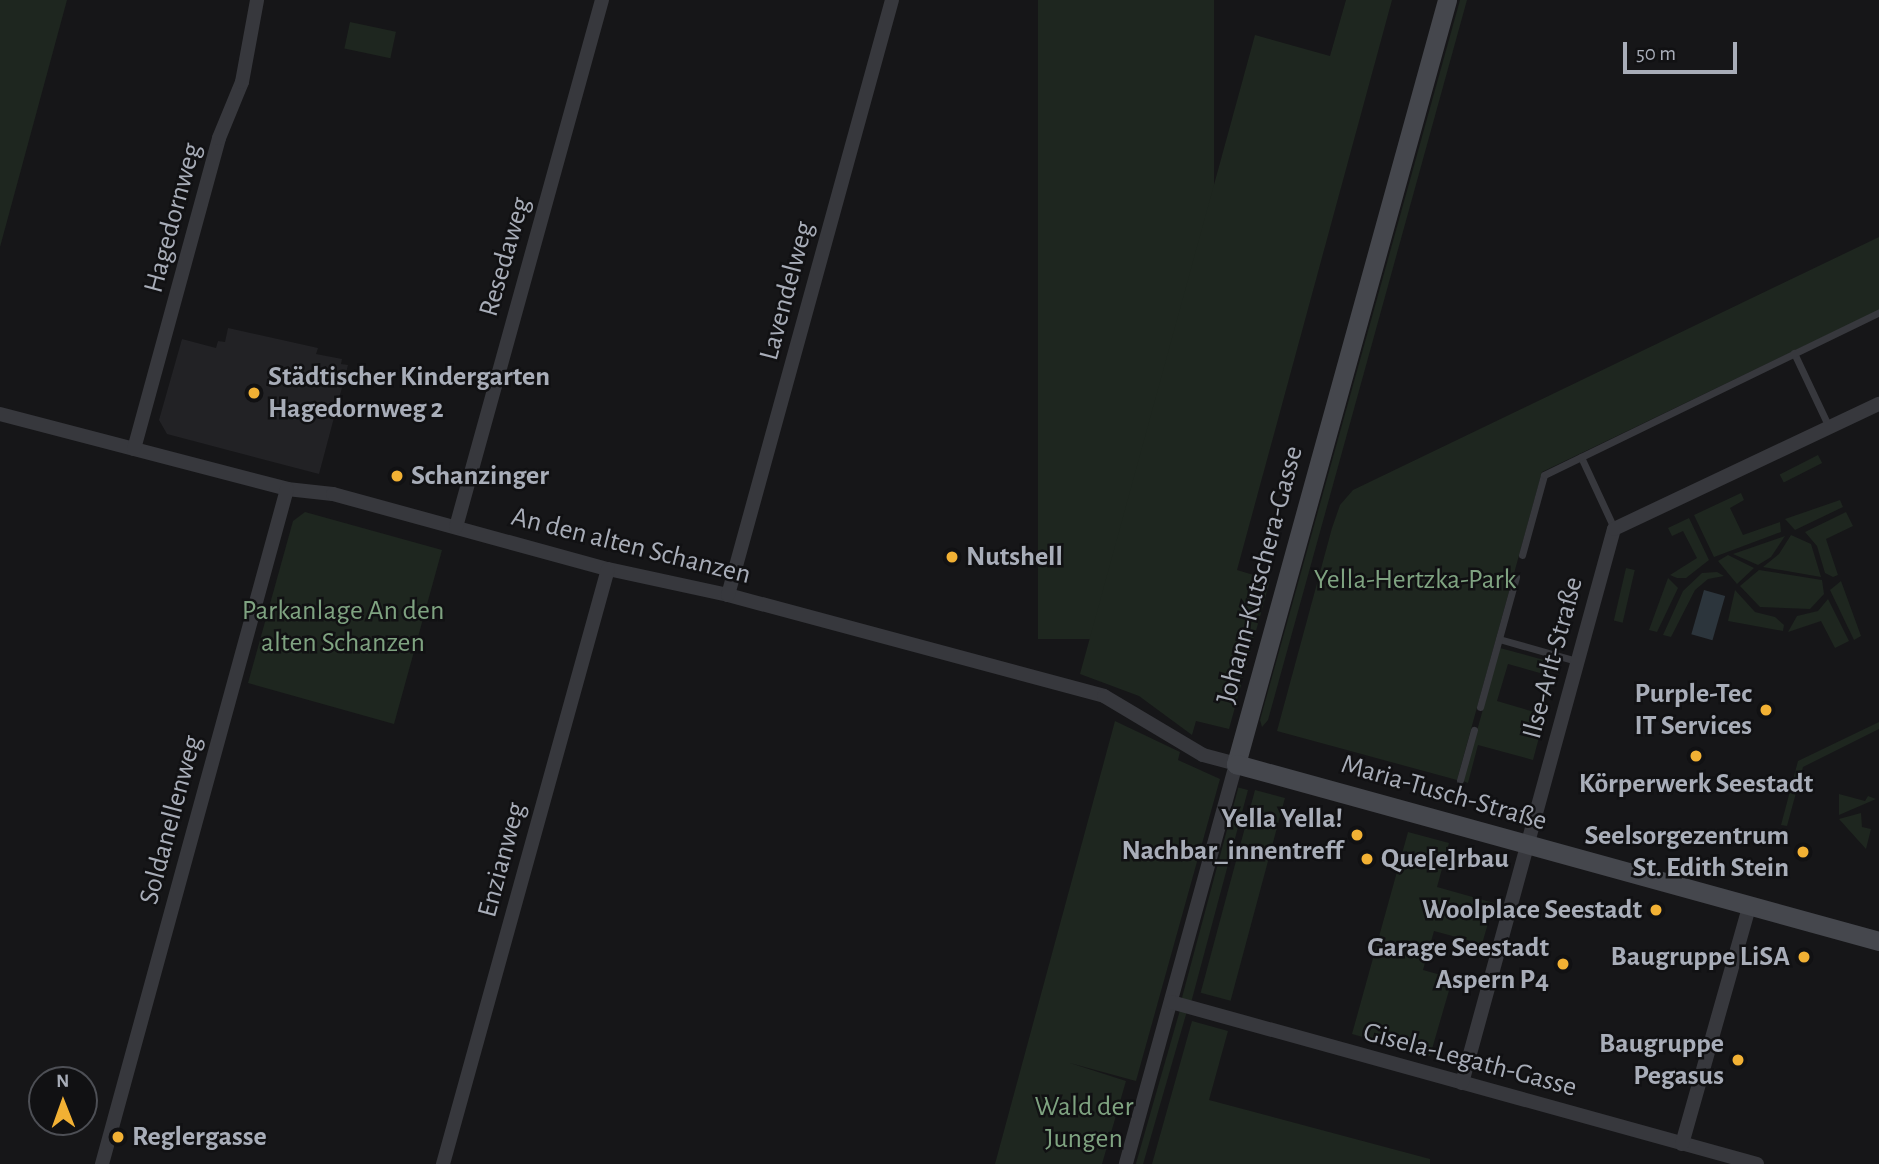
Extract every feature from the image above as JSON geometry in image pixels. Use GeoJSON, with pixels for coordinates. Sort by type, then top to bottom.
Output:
{"type":"FeatureCollection","features":[{"type":"Feature","properties":{"kind":"street","name":"Hagedornweg"},"geometry":{"type":"LineString","coordinates":[[134,449],[219,138],[242,82],[257,0]]}},
{"type":"Feature","properties":{"kind":"street","name":"Resedaweg"},"geometry":{"type":"LineString","coordinates":[[456,527],[602,0]]}},
{"type":"Feature","properties":{"kind":"street","name":"Lavendelweg"},"geometry":{"type":"LineString","coordinates":[[728,595],[892,0]]}},
{"type":"Feature","properties":{"kind":"street","name":"Johann-Kutschera-Gasse"},"geometry":{"type":"LineString","coordinates":[[1126,1164],[1447,0]]}},
{"type":"Feature","properties":{"kind":"street"},"geometry":{"type":"LineString","coordinates":[[1615,529],[1879,404]]}},
{"type":"Feature","properties":{"kind":"street","name":"An den alten Schanzen"},"geometry":{"type":"LineString","coordinates":[[0,414],[287,489],[333,494],[608,569],[728,595],[1116,700],[1203,755],[1236,764]]}},
{"type":"Feature","properties":{"kind":"street","name":"Soldanellenweg"},"geometry":{"type":"LineString","coordinates":[[102,1164],[287,489]]}},
{"type":"Feature","properties":{"kind":"street","name":"Ilse-Arlt-Straße"},"geometry":{"type":"LineString","coordinates":[[1462,1083],[1615,529]]}},
{"type":"Feature","properties":{"kind":"street","name":"Enzianweg"},"geometry":{"type":"LineString","coordinates":[[443,1164],[608,569]]}},
{"type":"Feature","properties":{"kind":"street","name":"Maria-Tusch-Straße"},"geometry":{"type":"LineString","coordinates":[[1236,764],[1879,942]]}},
{"type":"Feature","properties":{"kind":"street"},"geometry":{"type":"LineString","coordinates":[[1682,1144],[1749,907]]}},
{"type":"Feature","properties":{"kind":"street","name":"Gisela-Legath-Gasse"},"geometry":{"type":"LineString","coordinates":[[1171,1003],[1757,1164]]}},
{"type":"Feature","properties":{"kind":"lane"},"geometry":{"type":"LineString","coordinates":[[1522,555],[1544,475],[1879,312]]}},
{"type":"Feature","properties":{"kind":"lane"},"geometry":{"type":"LineString","coordinates":[[1794,353],[1829,428]]}},
{"type":"Feature","properties":{"kind":"lane"},"geometry":{"type":"LineString","coordinates":[[1581,457],[1615,529]]}},
{"type":"Feature","properties":{"kind":"lane"},"geometry":{"type":"LineString","coordinates":[[1480,707],[1516,577]]}},
{"type":"Feature","properties":{"kind":"lane"},"geometry":{"type":"LineString","coordinates":[[1499,639],[1577,661]]}},
{"type":"Feature","properties":{"kind":"lane"},"geometry":{"type":"LineString","coordinates":[[1460,780],[1474,730]]}},
{"type":"Feature","properties":{"kind":"shaded area","name":"Städtischer Kindergarten Hagedornweg 2"},"geometry":{"type":"Polygon","coordinates":[[[228,328],[318,348],[316,354],[342,359],[341,364],[348,365],[319,474],[167,434],[159,420],[182,339],[216,348],[218,341],[225,342],[228,328]]]}},
{"type":"Feature","properties":{"kind":"shaded area"},"geometry":{"type":"Polygon","coordinates":[[[1704,590],[1725,596],[1712,640],[1691,634],[1704,590]]]}},
{"type":"Feature","properties":{"kind":"green space"},"geometry":{"type":"Polygon","coordinates":[[[0,0],[67,0],[0,247],[0,0]]]}},
{"type":"Feature","properties":{"kind":"green space"},"geometry":{"type":"Polygon","coordinates":[[[1038,0],[1214,0],[1214,639],[1038,639],[1038,0]]]}},
{"type":"Feature","properties":{"kind":"green space"},"geometry":{"type":"Polygon","coordinates":[[[1346,0],[1392,0],[1237,570],[1270,580],[1229,729],[1196,721],[1192,735],[1139,696],[1080,674],[1255,35],[1330,56],[1346,0]]]}},
{"type":"Feature","properties":{"kind":"green space"},"geometry":{"type":"Polygon","coordinates":[[[1460,0],[1467,0],[1268,720],[1262,727],[1260,720],[1460,0]]]}},
{"type":"Feature","properties":{"kind":"green space"},"geometry":{"type":"Polygon","coordinates":[[[350,22],[396,32],[390,58],[344,48],[350,22]]]}},
{"type":"Feature","properties":{"kind":"green space","name":"Yella-Hertzka-Park"},"geometry":{"type":"Polygon","coordinates":[[[1879,237],[1879,310],[1542,472],[1457,780],[1277,731],[1332,528],[1340,505],[1353,490],[1879,237]]]}},
{"type":"Feature","properties":{"kind":"green space"},"geometry":{"type":"Polygon","coordinates":[[[1818,455],[1822,463],[1784,483],[1780,475],[1818,455]]]}},
{"type":"Feature","properties":{"kind":"green space"},"geometry":{"type":"Polygon","coordinates":[[[1741,493],[1744,500],[1730,508],[1743,535],[1780,522],[1781,532],[1714,557],[1694,515],[1741,493]]]}},
{"type":"Feature","properties":{"kind":"green space"},"geometry":{"type":"Polygon","coordinates":[[[1840,500],[1843,507],[1795,530],[1785,519],[1840,500]]]}},
{"type":"Feature","properties":{"kind":"green space","name":"Parkanlage An den alten Schanzen"},"geometry":{"type":"Polygon","coordinates":[[[305,512],[442,550],[394,724],[248,683],[293,521],[305,512]]]}},
{"type":"Feature","properties":{"kind":"green space"},"geometry":{"type":"Polygon","coordinates":[[[1846,512],[1853,526],[1826,539],[1838,575],[1833,577],[1825,573],[1817,546],[1805,532],[1846,512]]]}},
{"type":"Feature","properties":{"kind":"green space"},"geometry":{"type":"Polygon","coordinates":[[[1689,518],[1709,560],[1686,578],[1677,578],[1670,575],[1697,558],[1683,531],[1672,536],[1668,528],[1689,518]]]}},
{"type":"Feature","properties":{"kind":"green space"},"geometry":{"type":"Polygon","coordinates":[[[1791,535],[1811,544],[1821,577],[1763,567],[1779,554],[1791,535]]]}},
{"type":"Feature","properties":{"kind":"green space"},"geometry":{"type":"Polygon","coordinates":[[[1785,536],[1771,557],[1758,565],[1733,554],[1785,536]]]}},
{"type":"Feature","properties":{"kind":"green space"},"geometry":{"type":"Polygon","coordinates":[[[1728,555],[1754,568],[1737,584],[1718,561],[1728,555]]]}},
{"type":"Feature","properties":{"kind":"green space"},"geometry":{"type":"Polygon","coordinates":[[[1626,568],[1635,570],[1623,623],[1614,621],[1626,568]]]}},
{"type":"Feature","properties":{"kind":"green space"},"geometry":{"type":"Polygon","coordinates":[[[1759,570],[1822,580],[1824,594],[1810,609],[1760,607],[1740,586],[1759,570]]]}},
{"type":"Feature","properties":{"kind":"green space"},"geometry":{"type":"Polygon","coordinates":[[[1717,572],[1724,576],[1708,579],[1695,590],[1671,637],[1663,635],[1683,591],[1702,573],[1717,572]]]}},
{"type":"Feature","properties":{"kind":"green space"},"geometry":{"type":"Polygon","coordinates":[[[1668,578],[1678,588],[1657,632],[1649,630],[1668,578]]]}},
{"type":"Feature","properties":{"kind":"green space"},"geometry":{"type":"Polygon","coordinates":[[[1841,581],[1861,636],[1854,640],[1830,590],[1841,581]]]}},
{"type":"Feature","properties":{"kind":"green space"},"geometry":{"type":"Polygon","coordinates":[[[1735,590],[1755,612],[1775,617],[1784,625],[1783,631],[1728,621],[1735,590]]]}},
{"type":"Feature","properties":{"kind":"green space"},"geometry":{"type":"Polygon","coordinates":[[[1828,599],[1849,641],[1835,648],[1821,621],[1788,632],[1797,616],[1818,611],[1828,599]]]}},
{"type":"Feature","properties":{"kind":"green space"},"geometry":{"type":"Polygon","coordinates":[[[1500,648],[1544,660],[1540,673],[1508,664],[1497,701],[1545,715],[1533,760],[1478,745],[1468,783],[1463,781],[1500,648]]]}},
{"type":"Feature","properties":{"kind":"green space","name":"Wald der Jungen"},"geometry":{"type":"Polygon","coordinates":[[[1115,721],[1180,752],[1178,760],[1220,779],[1136,1081],[1070,1063],[1126,1081],[1102,1164],[995,1164],[1115,721]]]}},
{"type":"Feature","properties":{"kind":"green space"},"geometry":{"type":"Polygon","coordinates":[[[1879,722],[1879,729],[1803,767],[1787,826],[1781,825],[1798,761],[1879,722]]]}},
{"type":"Feature","properties":{"kind":"green space"},"geometry":{"type":"Polygon","coordinates":[[[1238,787],[1248,790],[1190,1005],[1181,1003],[1238,787]]]}},
{"type":"Feature","properties":{"kind":"green space"},"geometry":{"type":"Polygon","coordinates":[[[1255,790],[1285,798],[1231,1001],[1201,993],[1255,790]]]}},
{"type":"Feature","properties":{"kind":"green space"},"geometry":{"type":"Polygon","coordinates":[[[1839,794],[1865,801],[1868,796],[1876,799],[1839,815],[1839,794]]]}},
{"type":"Feature","properties":{"kind":"green space"},"geometry":{"type":"Polygon","coordinates":[[[1861,813],[1862,827],[1871,829],[1866,849],[1839,819],[1861,813]]]}},
{"type":"Feature","properties":{"kind":"green space"},"geometry":{"type":"Polygon","coordinates":[[[1408,832],[1449,843],[1437,887],[1494,903],[1482,944],[1434,931],[1423,970],[1459,980],[1456,988],[1450,987],[1430,1056],[1352,1034],[1408,832]]]}},
{"type":"Feature","properties":{"kind":"green space"},"geometry":{"type":"Polygon","coordinates":[[[1180,1010],[1187,1012],[1143,1164],[1136,1164],[1180,1010]]]}},
{"type":"Feature","properties":{"kind":"green space"},"geometry":{"type":"Polygon","coordinates":[[[1192,1021],[1228,1031],[1209,1100],[1430,1159],[1430,1164],[1152,1164],[1192,1021]]]}},
{"type":"Feature","properties":{"kind":"place","name":"Städtischer Kindergarten Hagedornweg 2"},"geometry":{"type":"Point","coordinates":[254,393]}},
{"type":"Feature","properties":{"kind":"place","name":"Schanzinger"},"geometry":{"type":"Point","coordinates":[397,476]}},
{"type":"Feature","properties":{"kind":"place","name":"Nutshell"},"geometry":{"type":"Point","coordinates":[952,557]}},
{"type":"Feature","properties":{"kind":"place","name":"Purple-Tec IT Services"},"geometry":{"type":"Point","coordinates":[1766,710]}},
{"type":"Feature","properties":{"kind":"place","name":"Körperwerk Seestadt"},"geometry":{"type":"Point","coordinates":[1696,756]}},
{"type":"Feature","properties":{"kind":"place","name":"Yella Yella! Nachbar_innentreff"},"geometry":{"type":"Point","coordinates":[1357,835]}},
{"type":"Feature","properties":{"kind":"place","name":"Seelsorgezentrum St. Edith Stein"},"geometry":{"type":"Point","coordinates":[1803,852]}},
{"type":"Feature","properties":{"kind":"place","name":"Que[e]rbau"},"geometry":{"type":"Point","coordinates":[1367,859]}},
{"type":"Feature","properties":{"kind":"place","name":"Woolplace Seestadt"},"geometry":{"type":"Point","coordinates":[1656,910]}},
{"type":"Feature","properties":{"kind":"place","name":"Baugruppe LiSA"},"geometry":{"type":"Point","coordinates":[1804,957]}},
{"type":"Feature","properties":{"kind":"place","name":"Garage Seestadt Aspern P4"},"geometry":{"type":"Point","coordinates":[1563,964]}},
{"type":"Feature","properties":{"kind":"place","name":"Baugruppe Pegasus"},"geometry":{"type":"Point","coordinates":[1738,1060]}},
{"type":"Feature","properties":{"kind":"place","name":"Reglergasse"},"geometry":{"type":"Point","coordinates":[118,1137]}}]}
